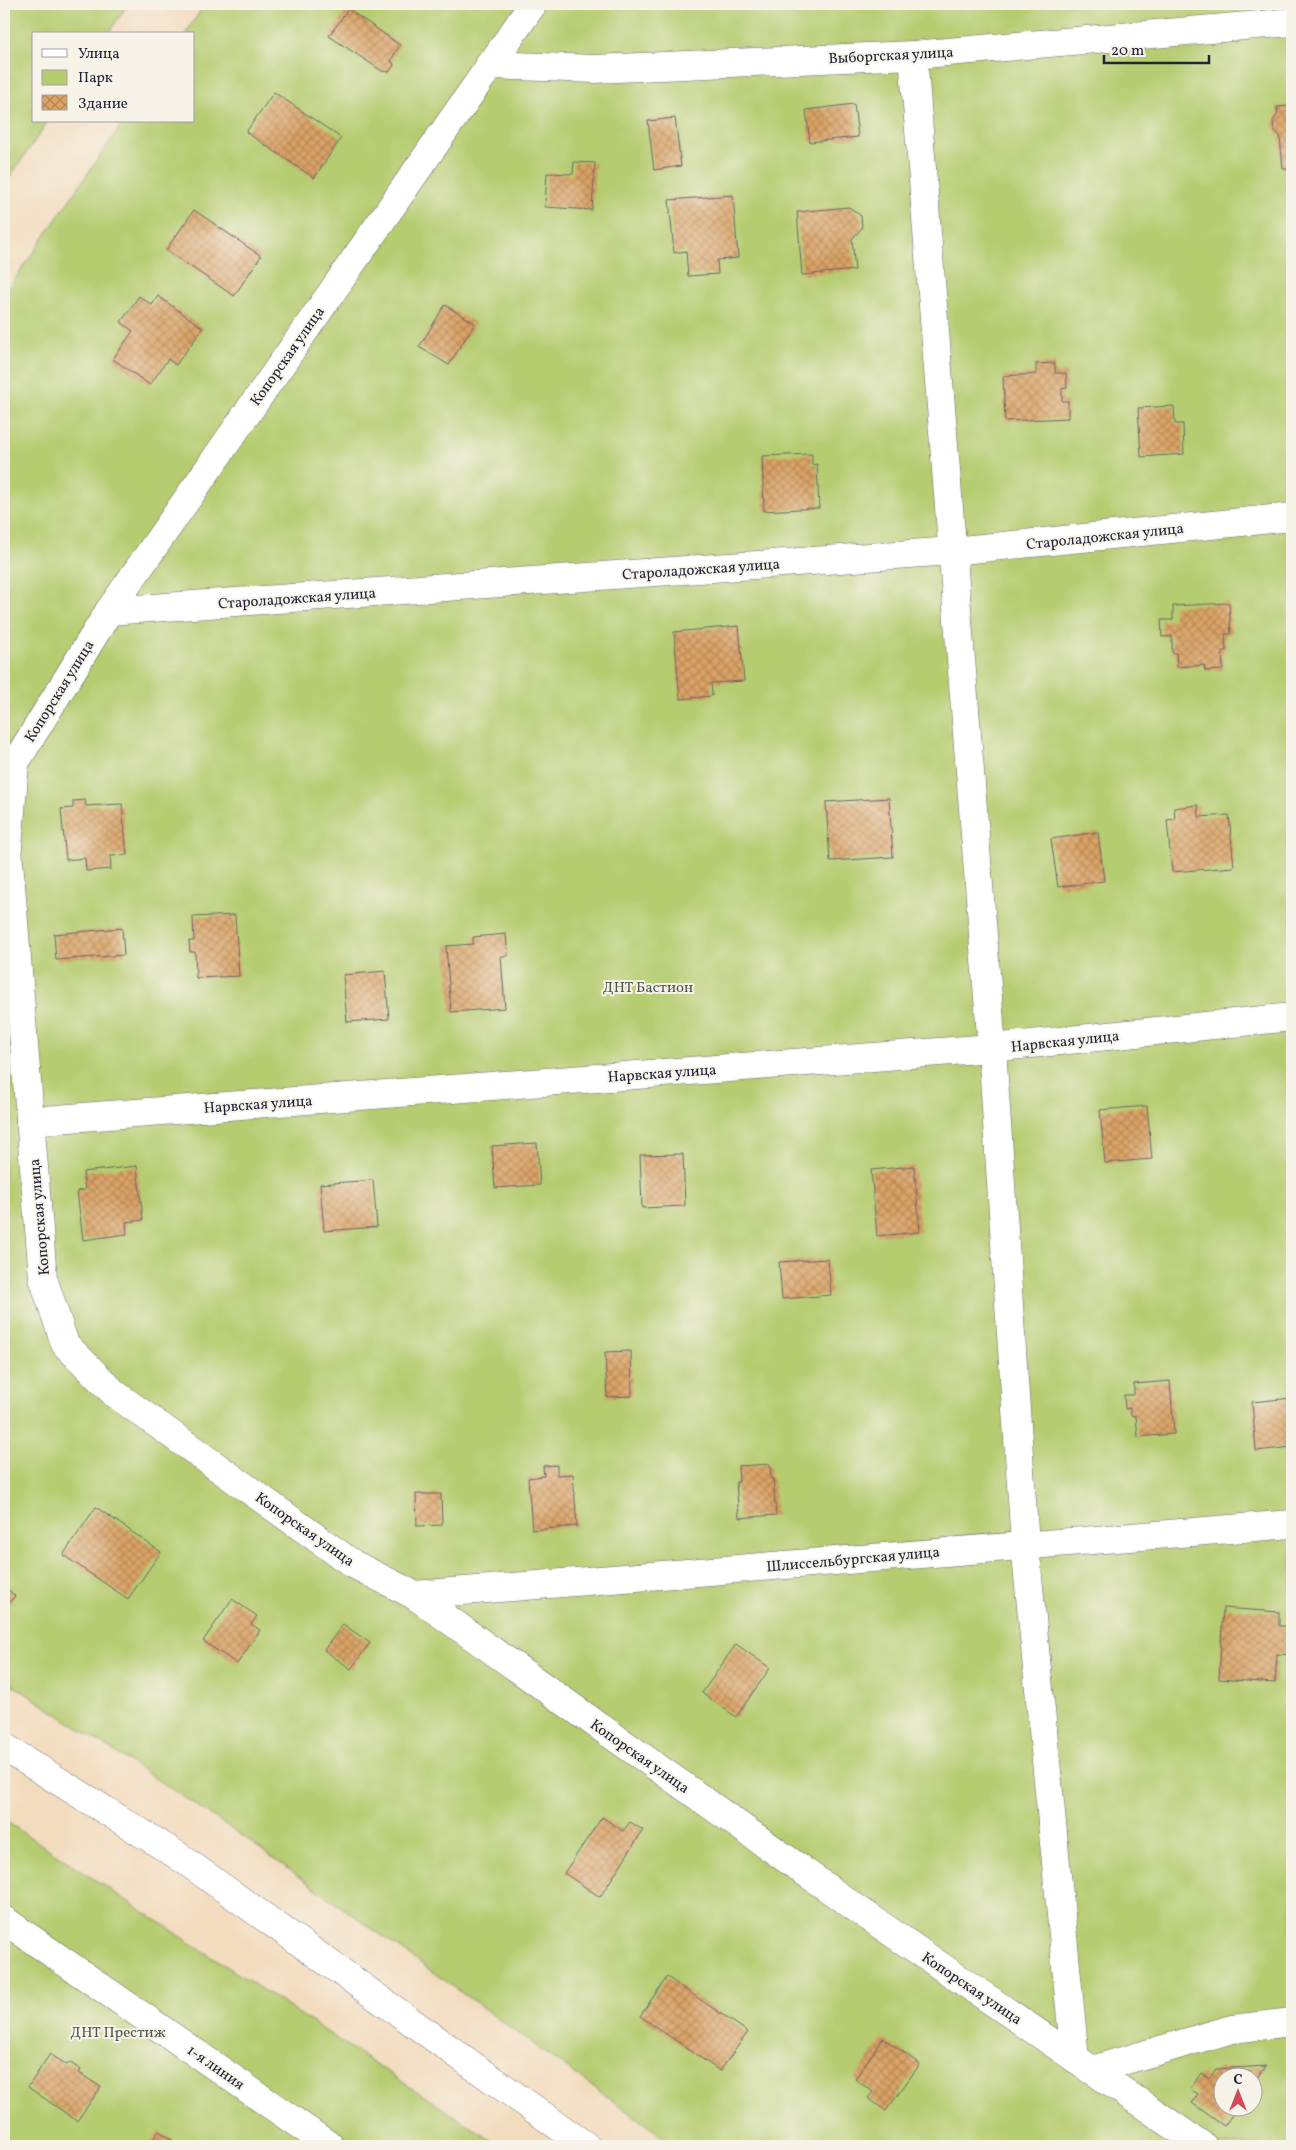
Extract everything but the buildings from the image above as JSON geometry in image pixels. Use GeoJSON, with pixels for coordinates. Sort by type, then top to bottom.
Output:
{"type":"FeatureCollection","features":[{"type":"Feature","properties":{"kind":"street","name":"Копорская улица"},"geometry":{"type":"LineString","coordinates":[[533,4],[109,611],[15,763],[8,848],[43,1278],[65,1344],[115,1394],[131,1406],[353,1564],[414,1595],[842,1899],[1203,2146]]}},
{"type":"Feature","properties":{"kind":"street","name":"Выборгская улица"},"geometry":{"type":"LineString","coordinates":[[489,65],[596,69],[913,55],[1292,22]]}},
{"type":"Feature","properties":{"kind":"street"},"geometry":{"type":"LineString","coordinates":[[913,55],[992,1048],[1024,1545],[1084,2064],[1232,2029],[1292,2022]]}},
{"type":"Feature","properties":{"kind":"street","name":"Староладожская улица"},"geometry":{"type":"LineString","coordinates":[[109,611],[952,551],[1292,517]]}},
{"type":"Feature","properties":{"kind":"street","name":"Нарвская улица"},"geometry":{"type":"LineString","coordinates":[[30,1121],[992,1048],[1292,1017]]}},
{"type":"Feature","properties":{"kind":"street","name":"Шлиссельбургская улица"},"geometry":{"type":"LineString","coordinates":[[414,1595],[1292,1524]]}},
{"type":"Feature","properties":{"kind":"street"},"geometry":{"type":"LineString","coordinates":[[4,1747],[177,1855],[586,2146]]}},
{"type":"Feature","properties":{"kind":"street","name":"1-я линия"},"geometry":{"type":"LineString","coordinates":[[4,1920],[330,2146]]}},
{"type":"Feature","properties":{"kind":"green space"},"geometry":{"type":"Polygon","coordinates":[[[4,4],[128,4],[109,32],[32,32],[32,122],[47,122],[4,186],[4,4]]]}},
{"type":"Feature","properties":{"kind":"green space","name":"ДНТ Бастион"},"geometry":{"type":"Polygon","coordinates":[[[205,4],[1292,4],[1292,2146],[676,2146],[241,1835],[4,1679],[4,295],[123,122],[195,122],[195,32],[186,32],[205,4]]]}},
{"type":"Feature","properties":{"kind":"green space","name":"ДНТ Престиж"},"geometry":{"type":"Polygon","coordinates":[[[4,1820],[500,2146],[4,2146],[4,1820]]]}}]}
